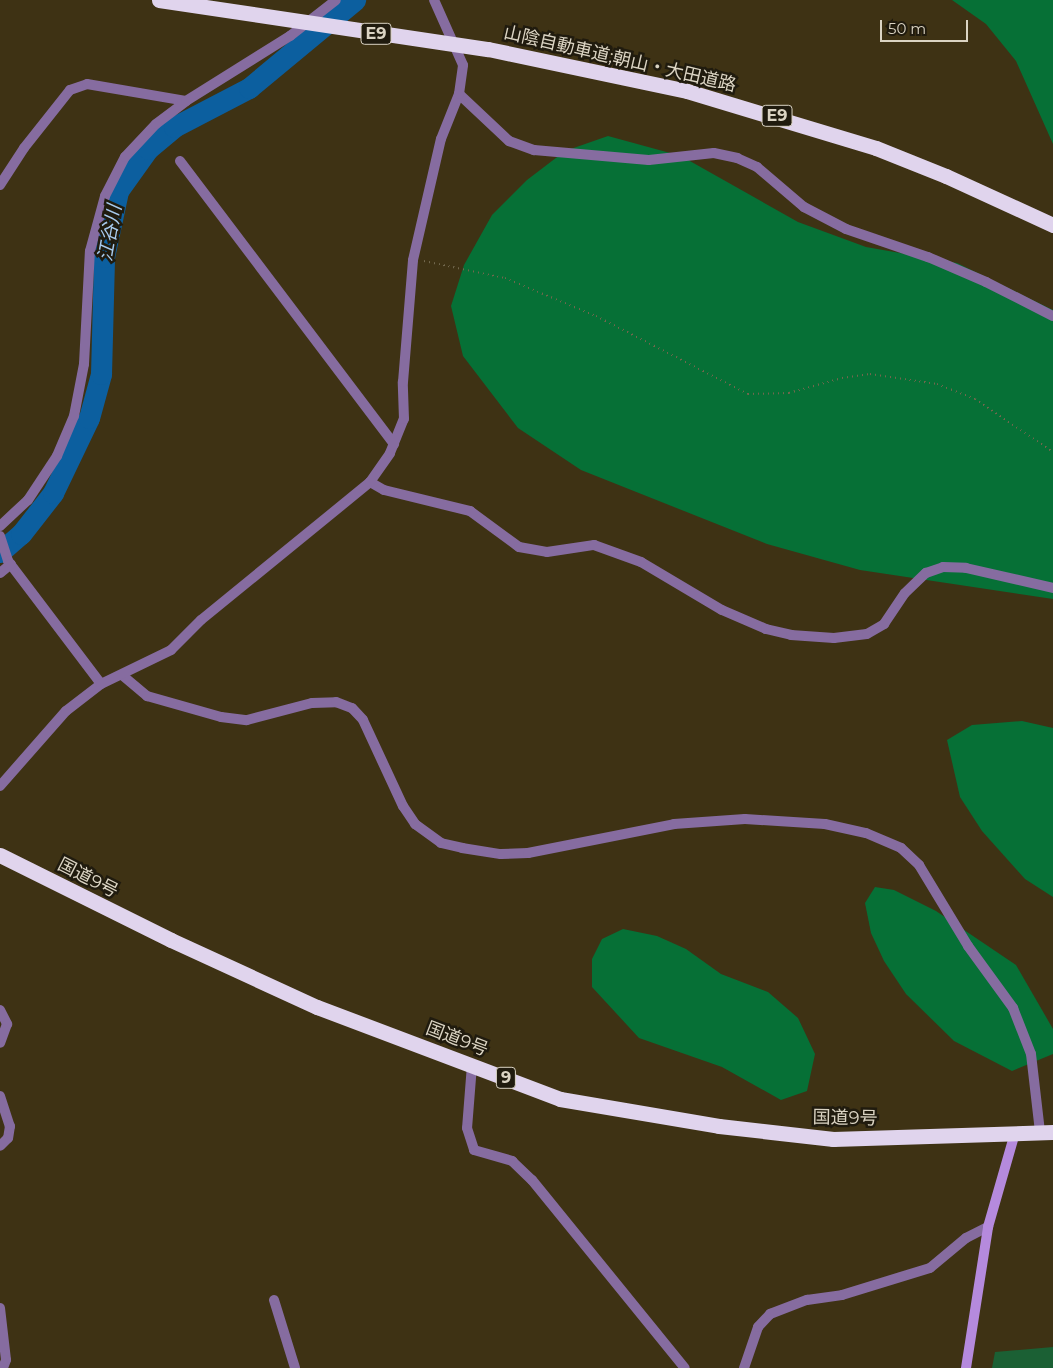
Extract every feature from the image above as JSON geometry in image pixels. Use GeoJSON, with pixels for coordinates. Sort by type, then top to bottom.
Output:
{"type":"FeatureCollection","features":[{"type":"Feature","properties":{"kind":"highway","name":"山陰自動車道;朝山・大田道路"},"geometry":{"type":"LineString","coordinates":[[159,0],[264,18],[488,49],[687,91],[778,116],[876,148],[946,176],[1053,225]]}},
{"type":"Feature","properties":{"kind":"highway","name":"国道9号"},"geometry":{"type":"LineString","coordinates":[[0,855],[171,940],[317,1007],[560,1098],[718,1126],[833,1139],[1046,1132]]}},
{"type":"Feature","properties":{"kind":"street"},"geometry":{"type":"LineString","coordinates":[[0,526],[28,500],[48,471],[74,416],[84,364],[90,251],[105,196],[125,157],[156,124],[186,101],[290,36],[336,0]]}},
{"type":"Feature","properties":{"kind":"street"},"geometry":{"type":"LineString","coordinates":[[0,786],[66,710],[101,684],[171,650],[201,620],[370,482],[394,444],[404,419],[403,382],[413,260],[441,139],[459,94],[463,65],[434,0]]}},
{"type":"Feature","properties":{"kind":"street"},"geometry":{"type":"LineString","coordinates":[[0,185],[70,90],[87,84],[186,101]]}},
{"type":"Feature","properties":{"kind":"street"},"geometry":{"type":"LineString","coordinates":[[459,94],[510,142],[534,150],[649,160],[714,152],[737,158],[757,167],[804,207],[846,229],[928,257],[1004,290],[1053,316]]}},
{"type":"Feature","properties":{"kind":"street"},"geometry":{"type":"LineString","coordinates":[[180,161],[394,444]]}},
{"type":"Feature","properties":{"kind":"street"},"geometry":{"type":"LineString","coordinates":[[370,482],[384,490],[470,511],[519,547],[547,552],[594,545],[640,562],[722,610],[766,629],[792,636],[834,638],[867,634],[884,624],[905,593],[926,573],[943,567],[966,568],[1053,588]]}},
{"type":"Feature","properties":{"kind":"street"},"geometry":{"type":"LineString","coordinates":[[0,536],[9,562],[101,684]]}},
{"type":"Feature","properties":{"kind":"street"},"geometry":{"type":"LineString","coordinates":[[0,573],[9,562]]}},
{"type":"Feature","properties":{"kind":"street"},"geometry":{"type":"LineString","coordinates":[[122,675],[147,696],[220,717],[247,720],[312,703],[336,702],[352,708],[363,720],[403,806],[416,824],[441,843],[462,848],[501,854],[528,853],[674,824],[745,819],[825,824],[866,833],[900,848],[919,865],[968,946],[1016,1015],[1031,1054],[1046,1132]]}},
{"type":"Feature","properties":{"kind":"street"},"geometry":{"type":"LineString","coordinates":[[0,1010],[7,1024],[0,1043]]}},
{"type":"Feature","properties":{"kind":"street"},"geometry":{"type":"LineString","coordinates":[[472,1065],[468,1128],[474,1150],[512,1161],[532,1180],[685,1368]]}},
{"type":"Feature","properties":{"kind":"street"},"geometry":{"type":"LineString","coordinates":[[0,1096],[10,1126],[8,1138],[0,1146]]}},
{"type":"Feature","properties":{"kind":"street"},"geometry":{"type":"LineString","coordinates":[[966,1368],[988,1227],[1015,1133]]}},
{"type":"Feature","properties":{"kind":"street"},"geometry":{"type":"LineString","coordinates":[[744,1368],[758,1327],[770,1314],[807,1300],[842,1295],[930,1268],[966,1238],[988,1227]]}},
{"type":"Feature","properties":{"kind":"street"},"geometry":{"type":"LineString","coordinates":[[274,1300],[295,1368]]}},
{"type":"Feature","properties":{"kind":"street"},"geometry":{"type":"LineString","coordinates":[[0,1308],[6,1360],[3,1368]]}},
{"type":"Feature","properties":{"kind":"path"},"geometry":{"type":"LineString","coordinates":[[413,260],[505,278],[596,316],[748,394],[788,394],[842,378],[870,374],[937,384],[975,399],[1053,452]]}},
{"type":"Feature","properties":{"kind":"green space"},"geometry":{"type":"Polygon","coordinates":[[[952,0],[1053,0],[1053,144],[1016,61],[986,24],[952,0]]]}},
{"type":"Feature","properties":{"kind":"green space"},"geometry":{"type":"Polygon","coordinates":[[[608,136],[681,156],[798,222],[866,247],[957,263],[1053,310],[1053,599],[860,570],[767,544],[581,470],[518,428],[463,356],[451,306],[464,265],[492,215],[527,180],[565,151],[608,136]]]}},
{"type":"Feature","properties":{"kind":"green space"},"geometry":{"type":"Polygon","coordinates":[[[1022,721],[1053,728],[1053,897],[1025,879],[982,831],[960,797],[947,740],[972,725],[1022,721]]]}},
{"type":"Feature","properties":{"kind":"green space"},"geometry":{"type":"Polygon","coordinates":[[[875,887],[894,890],[936,911],[1016,965],[1053,1029],[1053,1054],[1012,1071],[954,1041],[906,994],[884,961],[871,933],[865,903],[875,887]]]}},
{"type":"Feature","properties":{"kind":"green space"},"geometry":{"type":"Polygon","coordinates":[[[623,929],[657,936],[686,949],[721,974],[768,992],[798,1018],[815,1054],[807,1091],[781,1100],[722,1067],[639,1038],[592,987],[592,959],[602,939],[623,929]]]}},
{"type":"Feature","properties":{"kind":"green space"},"geometry":{"type":"Polygon","coordinates":[[[1053,1347],[1053,1368],[992,1368],[995,1352],[1053,1347]]]}},
{"type":"Feature","properties":{"kind":"waterway","name":"江谷川"},"geometry":{"type":"LineString","coordinates":[[0,552],[21,534],[53,493],[89,418],[101,374],[104,257],[118,191],[148,149],[174,127],[249,88],[355,0]]}}]}
